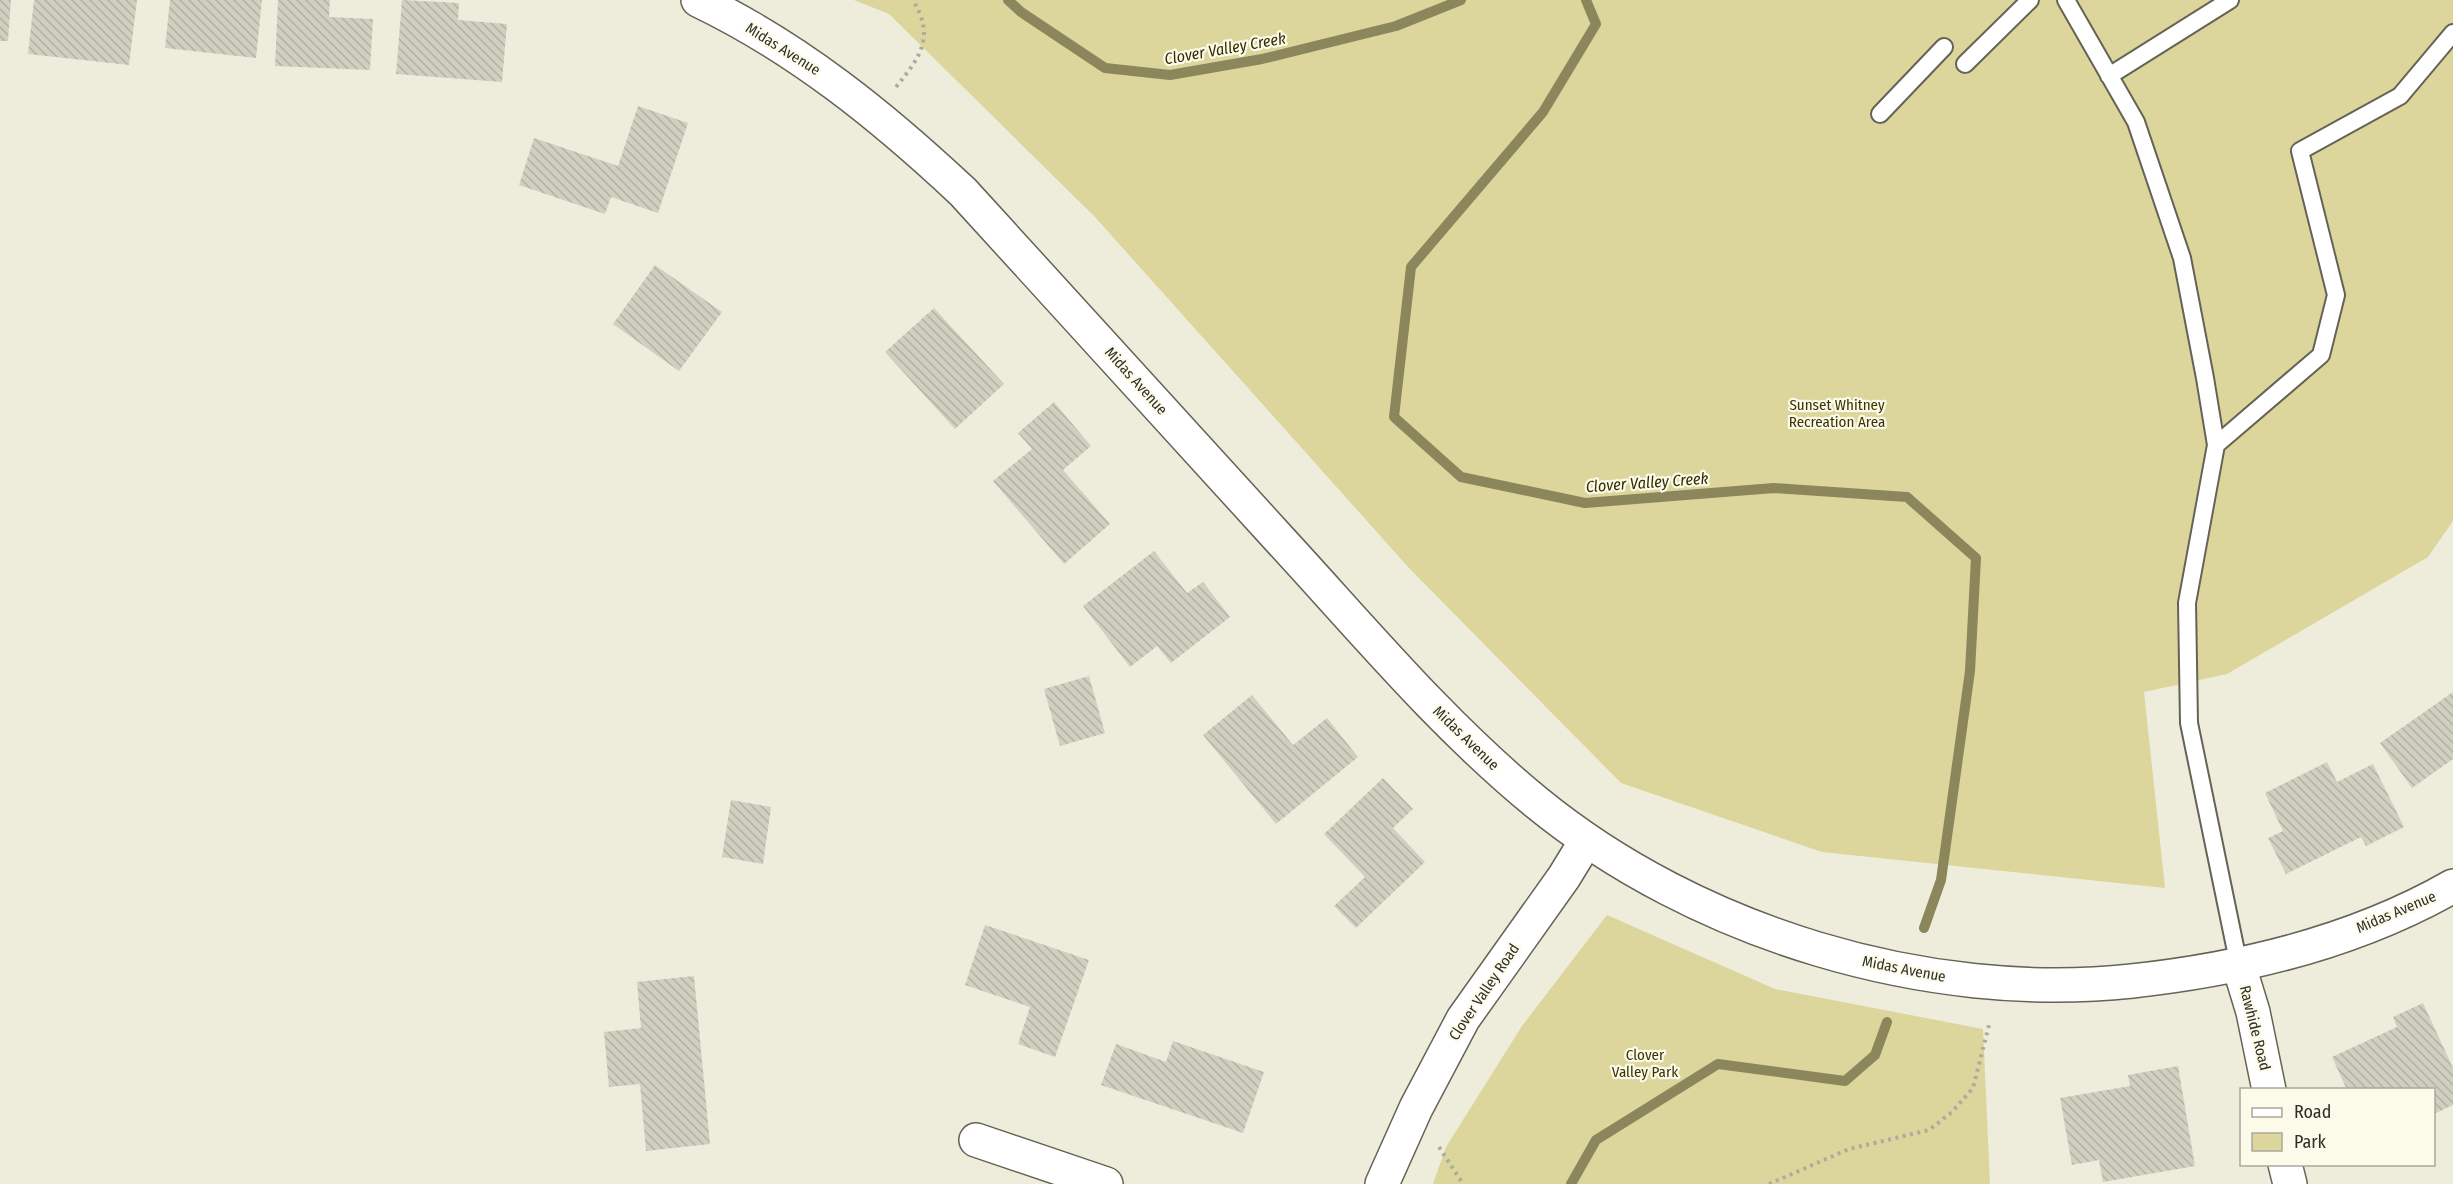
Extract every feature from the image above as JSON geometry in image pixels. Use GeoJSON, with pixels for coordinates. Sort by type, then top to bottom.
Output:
{"type":"FeatureCollection","features":[{"type":"Feature","properties":{"kind":"street","name":"Midas Avenue"},"geometry":{"type":"LineString","coordinates":[[698,0],[726,13],[780,45],[875,113],[963,192],[1435,708],[1485,758],[1586,841],[1682,896],[1791,940],[1854,959],[1912,972],[1971,981],[2037,985],[2096,985],[2172,977],[2239,966],[2308,947],[2363,927],[2453,886]]}},
{"type":"Feature","properties":{"kind":"street","name":"Clover Valley Road"},"geometry":{"type":"LineString","coordinates":[[1382,1184],[1416,1108],[1463,1018],[1564,878],[1586,841]]}},
{"type":"Feature","properties":{"kind":"street","name":"Rawhide Road"},"geometry":{"type":"LineString","coordinates":[[2239,966],[2253,1012],[2269,1088]]}},
{"type":"Feature","properties":{"kind":"street"},"geometry":{"type":"LineString","coordinates":[[976,1140],[1106,1184]]}},
{"type":"Feature","properties":{"kind":"street"},"geometry":{"type":"LineString","coordinates":[[2286,1166],[2290,1184]]}},
{"type":"Feature","properties":{"kind":"lane"},"geometry":{"type":"LineString","coordinates":[[1965,64],[2030,0]]}},
{"type":"Feature","properties":{"kind":"lane"},"geometry":{"type":"LineString","coordinates":[[2067,0],[2136,122],[2182,258],[2216,445],[2187,603],[2189,723],[2239,966]]}},
{"type":"Feature","properties":{"kind":"lane"},"geometry":{"type":"LineString","coordinates":[[2109,76],[2230,0]]}},
{"type":"Feature","properties":{"kind":"lane"},"geometry":{"type":"LineString","coordinates":[[2216,445],[2320,355],[2336,295],[2300,151],[2400,96],[2453,33]]}},
{"type":"Feature","properties":{"kind":"lane"},"geometry":{"type":"LineString","coordinates":[[1880,114],[1944,47]]}},
{"type":"Feature","properties":{"kind":"path"},"geometry":{"type":"LineString","coordinates":[[875,113],[913,64],[924,42],[925,30],[921,13],[913,0]]}},
{"type":"Feature","properties":{"kind":"path"},"geometry":{"type":"LineString","coordinates":[[1769,1184],[1849,1149],[1929,1130],[1952,1112],[1972,1088],[1990,1021]]}},
{"type":"Feature","properties":{"kind":"path"},"geometry":{"type":"LineString","coordinates":[[1439,1147],[1463,1184]]}},
{"type":"Feature","properties":{"kind":"green space","name":"Sunset Whitney Recreation Area"},"geometry":{"type":"Polygon","coordinates":[[[854,0],[2453,0],[2453,521],[2428,557],[2227,674],[2144,692],[2165,888],[1822,852],[1621,783],[1409,568],[1095,217],[889,14],[854,0]]]}},
{"type":"Feature","properties":{"kind":"green space","name":"Clover Valley Park"},"geometry":{"type":"Polygon","coordinates":[[[1607,915],[1775,989],[1983,1029],[1990,1184],[1433,1184],[1446,1147],[1522,1026],[1607,915]]]}},
{"type":"Feature","properties":{"kind":"building"},"geometry":{"type":"Polygon","coordinates":[[[0,0],[11,0],[8,41],[0,41],[0,0]]]}},
{"type":"Feature","properties":{"kind":"building"},"geometry":{"type":"Polygon","coordinates":[[[34,0],[137,0],[129,65],[28,54],[34,0]]]}},
{"type":"Feature","properties":{"kind":"building"},"geometry":{"type":"Polygon","coordinates":[[[170,0],[262,0],[256,58],[165,48],[170,0]]]}},
{"type":"Feature","properties":{"kind":"building"},"geometry":{"type":"Polygon","coordinates":[[[278,0],[330,0],[329,17],[373,19],[370,70],[275,66],[278,0]]]}},
{"type":"Feature","properties":{"kind":"building"},"geometry":{"type":"Polygon","coordinates":[[[402,0],[459,3],[458,20],[507,24],[502,82],[396,74],[402,0]]]}},
{"type":"Feature","properties":{"kind":"building"},"geometry":{"type":"Polygon","coordinates":[[[638,106],[688,123],[658,213],[611,197],[605,214],[519,185],[534,138],[618,166],[638,106]]]}},
{"type":"Feature","properties":{"kind":"building"},"geometry":{"type":"Polygon","coordinates":[[[655,265],[722,312],[679,371],[613,324],[655,265]]]}},
{"type":"Feature","properties":{"kind":"building"},"geometry":{"type":"Polygon","coordinates":[[[934,308],[1004,384],[955,429],[885,352],[934,308]]]}},
{"type":"Feature","properties":{"kind":"building"},"geometry":{"type":"Polygon","coordinates":[[[1054,402],[1091,446],[1063,470],[1110,524],[1064,564],[993,481],[1032,449],[1018,433],[1054,402]]]}},
{"type":"Feature","properties":{"kind":"building"},"geometry":{"type":"Polygon","coordinates":[[[1154,551],[1187,593],[1203,582],[1230,617],[1171,663],[1157,646],[1130,667],[1083,606],[1154,551]]]}},
{"type":"Feature","properties":{"kind":"building"},"geometry":{"type":"Polygon","coordinates":[[[1089,676],[1105,733],[1060,746],[1044,689],[1089,676]]]}},
{"type":"Feature","properties":{"kind":"building"},"geometry":{"type":"Polygon","coordinates":[[[2453,692],[2453,759],[2412,788],[2380,743],[2453,692]]]}},
{"type":"Feature","properties":{"kind":"building"},"geometry":{"type":"Polygon","coordinates":[[[1252,695],[1293,745],[1327,718],[1358,757],[1276,824],[1203,735],[1252,695]]]}},
{"type":"Feature","properties":{"kind":"building"},"geometry":{"type":"Polygon","coordinates":[[[2327,762],[2337,782],[2373,764],[2404,827],[2366,846],[2361,837],[2286,874],[2268,838],[2283,831],[2265,793],[2327,762]]]}},
{"type":"Feature","properties":{"kind":"building"},"geometry":{"type":"Polygon","coordinates":[[[1383,778],[1413,809],[1393,828],[1425,862],[1356,928],[1334,906],[1365,877],[1324,834],[1383,778]]]}},
{"type":"Feature","properties":{"kind":"building"},"geometry":{"type":"Polygon","coordinates":[[[731,800],[771,807],[763,864],[722,857],[731,800]]]}},
{"type":"Feature","properties":{"kind":"building"},"geometry":{"type":"Polygon","coordinates":[[[985,925],[1089,960],[1055,1057],[1018,1044],[1030,1007],[965,985],[985,925]]]}},
{"type":"Feature","properties":{"kind":"building"},"geometry":{"type":"Polygon","coordinates":[[[694,976],[710,1144],[646,1151],[640,1084],[609,1087],[604,1032],[641,1028],[637,982],[694,976]]]}},
{"type":"Feature","properties":{"kind":"building"},"geometry":{"type":"Polygon","coordinates":[[[2423,1003],[2453,1068],[2453,1105],[2435,1114],[2435,1088],[2346,1088],[2332,1057],[2397,1027],[2393,1017],[2423,1003]]]}},
{"type":"Feature","properties":{"kind":"building"},"geometry":{"type":"Polygon","coordinates":[[[1173,1041],[1264,1072],[1243,1133],[1101,1085],[1116,1044],[1166,1062],[1173,1041]]]}},
{"type":"Feature","properties":{"kind":"building"},"geometry":{"type":"Polygon","coordinates":[[[2178,1066],[2195,1166],[2103,1182],[2099,1160],[2072,1165],[2060,1098],[2130,1086],[2128,1075],[2178,1066]]]}},
{"type":"Feature","properties":{"kind":"waterway","name":"Clover Valley Creek"},"geometry":{"type":"LineString","coordinates":[[1008,0],[1021,12],[1105,68],[1170,75],[1262,59],[1396,26],[1461,0]]}},
{"type":"Feature","properties":{"kind":"waterway","name":"Clover Valley Creek"},"geometry":{"type":"LineString","coordinates":[[1586,0],[1596,24],[1543,112],[1411,267],[1394,417],[1461,477],[1585,503],[1774,488],[1907,497],[1976,558],[1970,671],[1941,880],[1924,928]]}},
{"type":"Feature","properties":{"kind":"waterway","name":"Clover Valley Creek"},"geometry":{"type":"LineString","coordinates":[[1571,1184],[1596,1140],[1718,1064],[1845,1081],[1875,1055],[1887,1022]]}}]}
